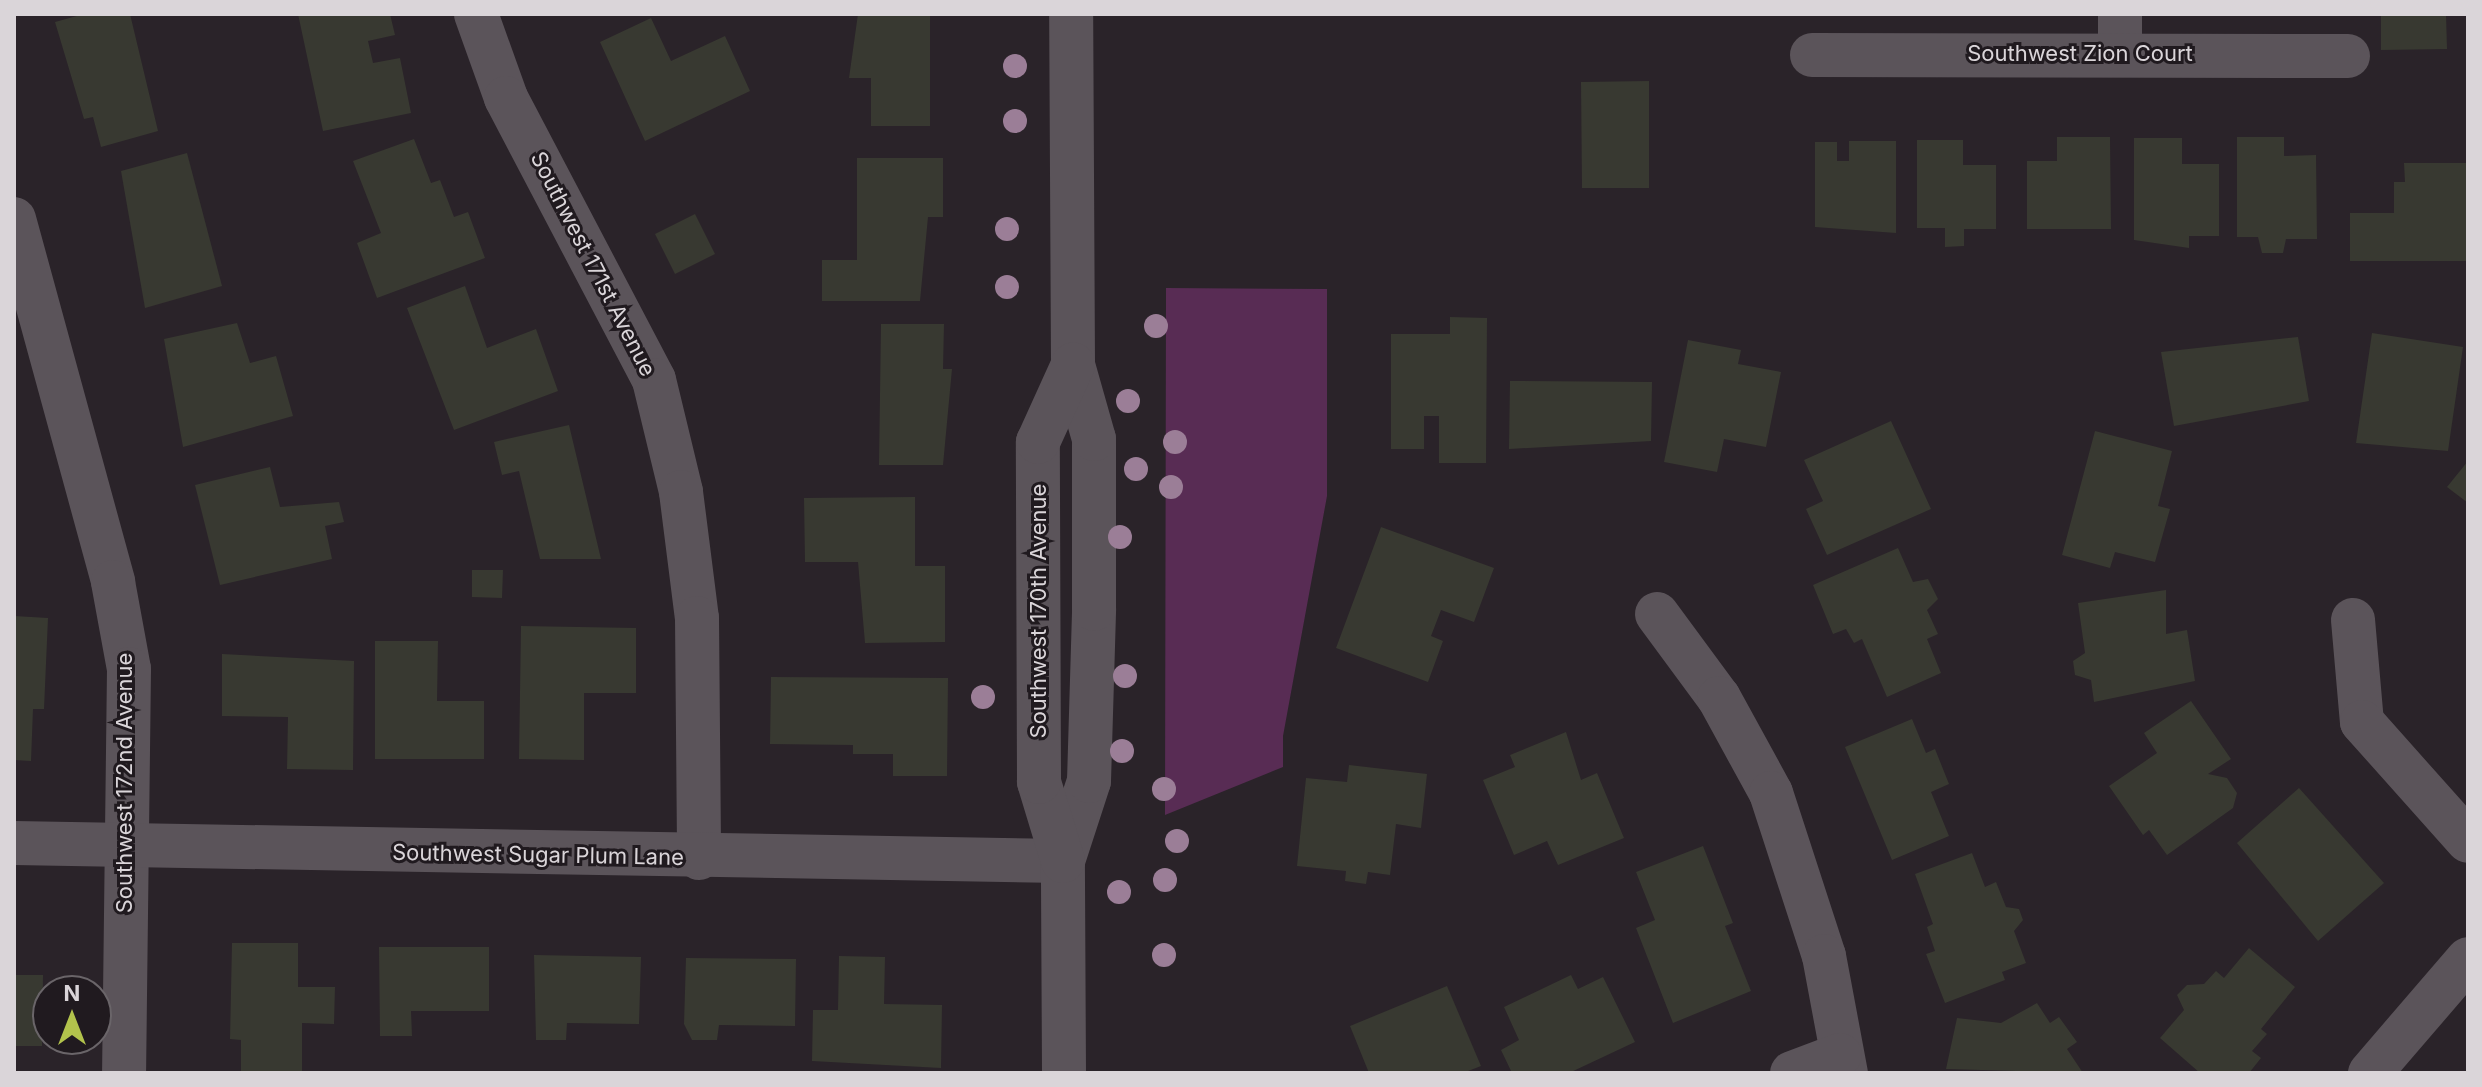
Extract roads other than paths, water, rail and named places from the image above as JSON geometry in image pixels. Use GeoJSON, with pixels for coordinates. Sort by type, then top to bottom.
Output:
{"type":"FeatureCollection","features":[{"type":"Feature","properties":{"kind":"street","name":"Southwest 171st Avenue"},"geometry":{"type":"LineString","coordinates":[[476,14],[506,98],[654,380],[681,492],[697,618],[699,858]]}},
{"type":"Feature","properties":{"kind":"street","name":"Southwest 170th Avenue"},"geometry":{"type":"LineString","coordinates":[[1064,1073],[1063,861],[1039,782],[1038,442],[1073,365],[1071,14]]}},
{"type":"Feature","properties":{"kind":"street","name":"Southwest Zion Court"},"geometry":{"type":"LineString","coordinates":[[1812,55],[2120,34],[2348,56]]}},
{"type":"Feature","properties":{"kind":"street","name":"Southwest 172nd Avenue"},"geometry":{"type":"LineString","coordinates":[[14,219],[113,582],[126,654],[124,1073]]}},
{"type":"Feature","properties":{"kind":"street"},"geometry":{"type":"LineString","coordinates":[[1657,614],[1719,698],[1771,793],[1824,956],[1843,1064],[1792,1073]]}},
{"type":"Feature","properties":{"kind":"street"},"geometry":{"type":"LineString","coordinates":[[2353,620],[2362,722],[2468,841]]}},
{"type":"Feature","properties":{"kind":"street","name":"Southwest Sugar Plum Lane"},"geometry":{"type":"LineString","coordinates":[[14,843],[699,858],[1063,861]]}},
{"type":"Feature","properties":{"kind":"street"},"geometry":{"type":"LineString","coordinates":[[2370,1073],[2468,959]]}}]}
